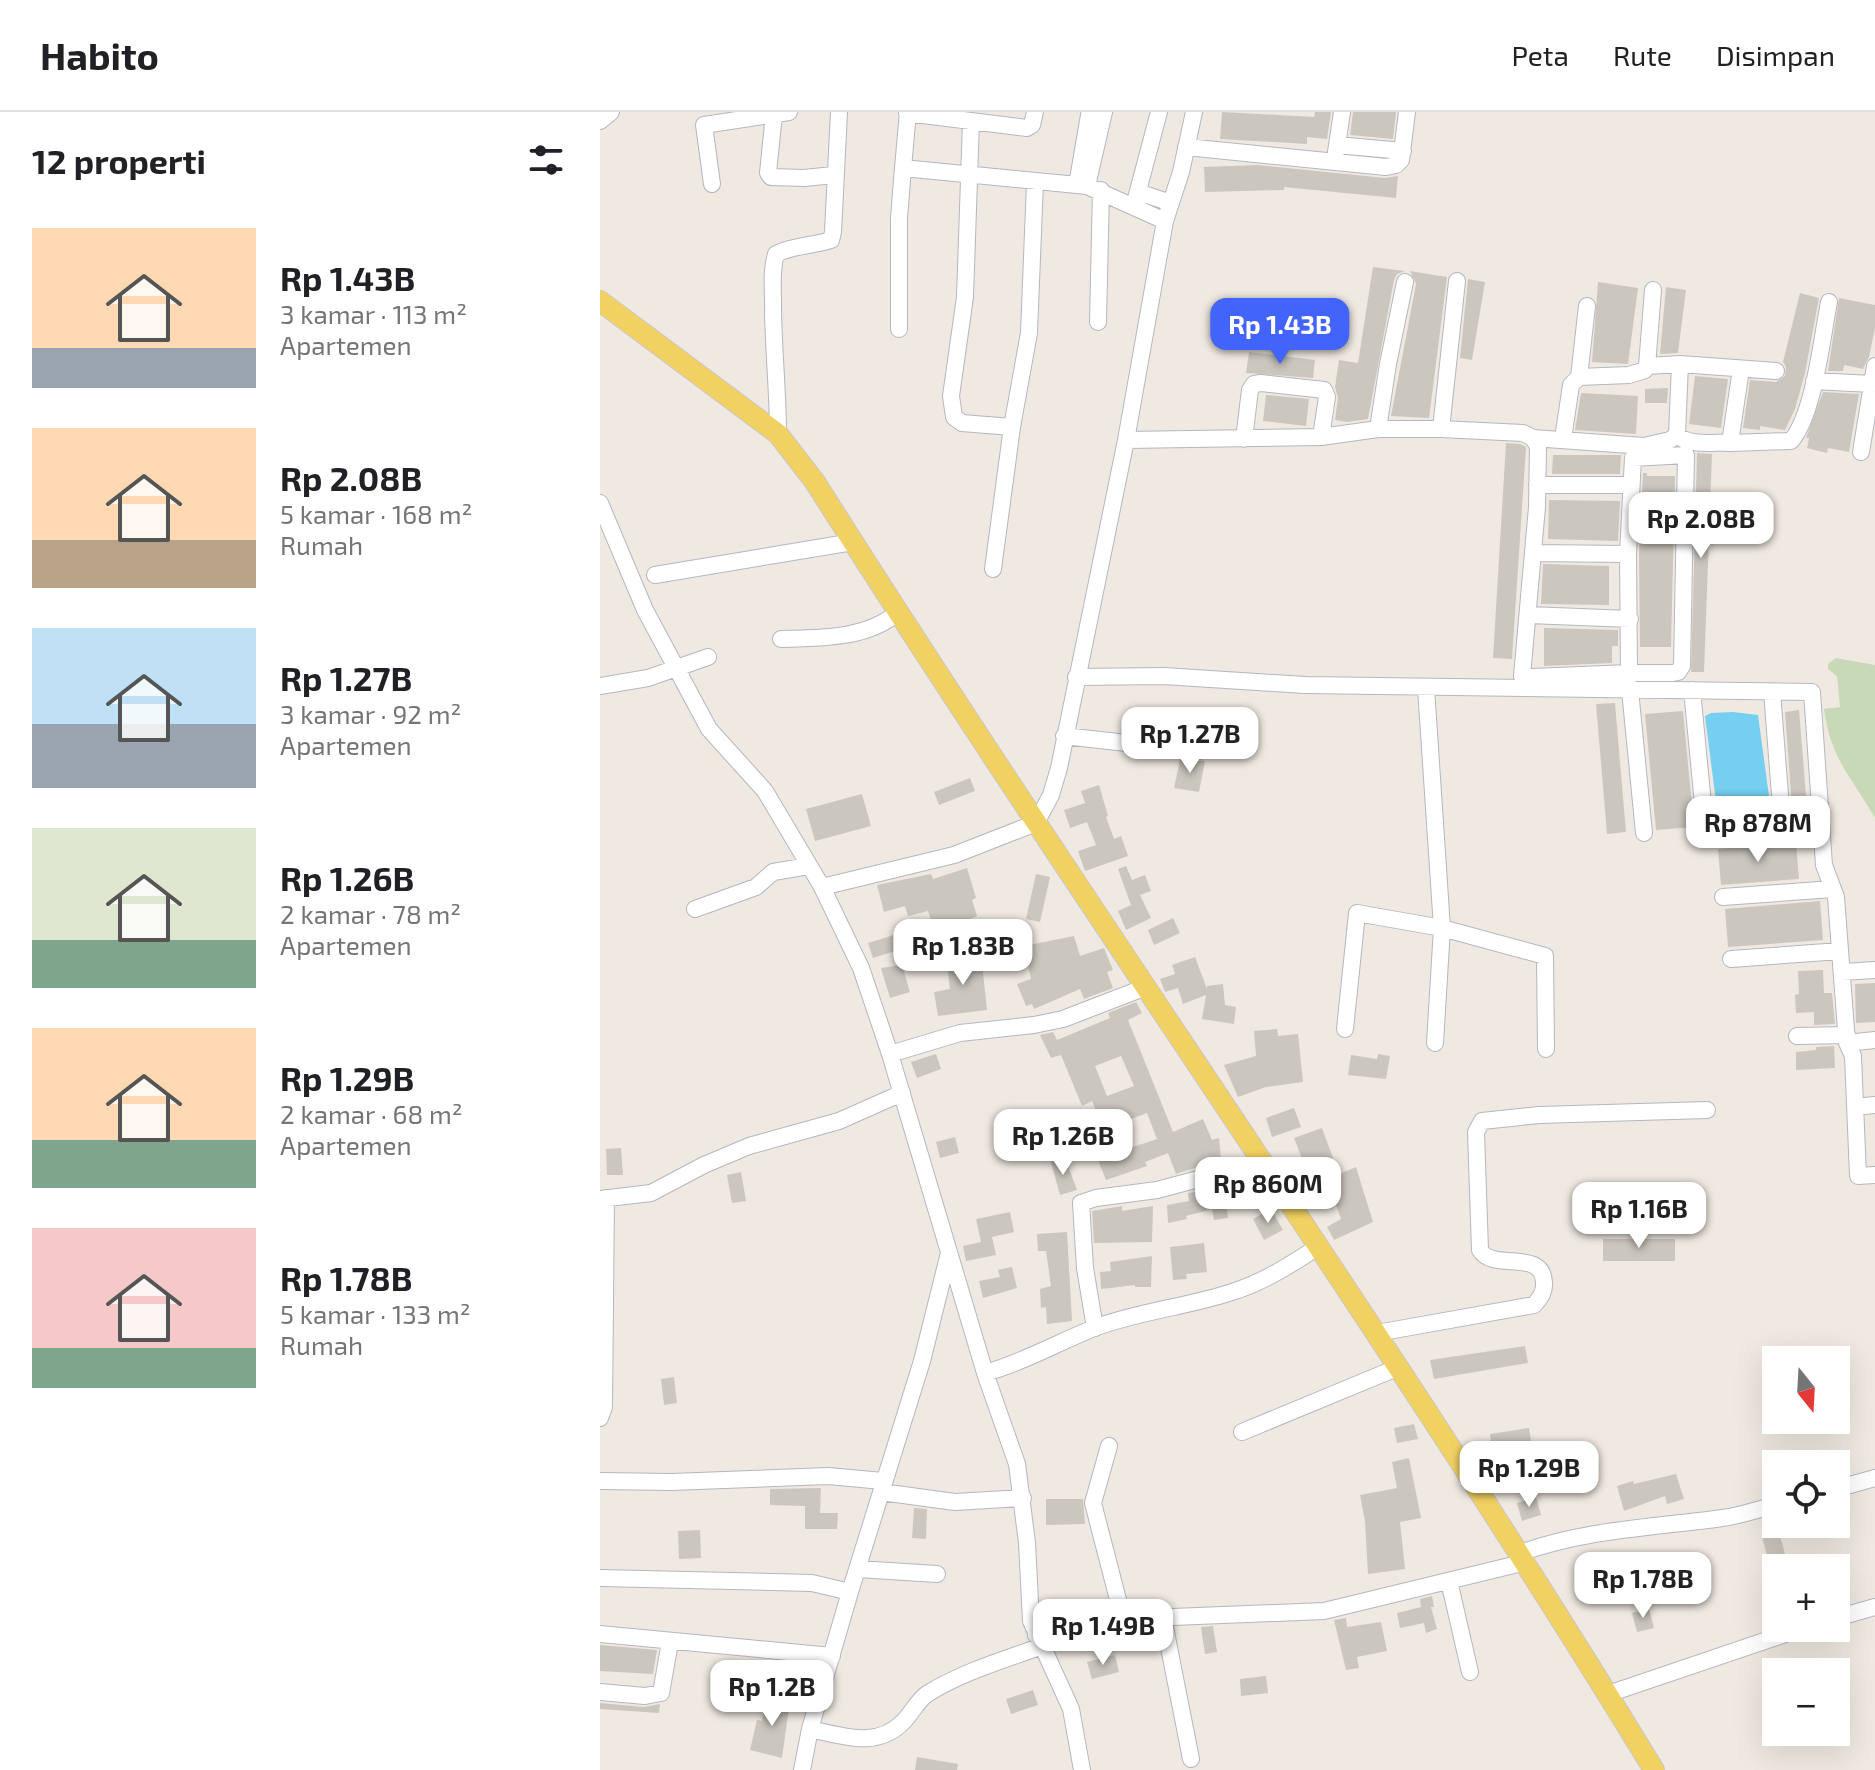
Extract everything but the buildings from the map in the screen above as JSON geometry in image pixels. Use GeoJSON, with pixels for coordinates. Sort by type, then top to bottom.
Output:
{"type":"FeatureCollection","features":[{"type":"Feature","properties":{"kind":"main road"},"geometry":{"type":"LineString","coordinates":[[600,301],[778,434],[815,482],[1036,823],[1377,1333],[1523,1558],[1654,1770]]}},
{"type":"Feature","properties":{"kind":"street"},"geometry":{"type":"LineString","coordinates":[[600,121],[611,112]]}},
{"type":"Feature","properties":{"kind":"street"},"geometry":{"type":"LineString","coordinates":[[778,434],[771,269],[776,254],[784,250],[831,240],[839,112]]}},
{"type":"Feature","properties":{"kind":"street"},"geometry":{"type":"LineString","coordinates":[[899,329],[899,218],[908,113],[1027,128],[1032,125],[1035,112]]}},
{"type":"Feature","properties":{"kind":"street"},"geometry":{"type":"LineString","coordinates":[[1136,199],[1159,112]]}},
{"type":"Feature","properties":{"kind":"street"},"geometry":{"type":"LineString","coordinates":[[822,887],[954,855],[1036,823],[1051,795],[1126,440],[1165,221],[1194,112]]}},
{"type":"Feature","properties":{"kind":"street"},"geometry":{"type":"LineString","coordinates":[[1335,162],[1342,112]]}},
{"type":"Feature","properties":{"kind":"street"},"geometry":{"type":"LineString","coordinates":[[1186,147],[1386,167],[1396,165],[1401,160],[1407,112]]}},
{"type":"Feature","properties":{"kind":"street"},"geometry":{"type":"LineString","coordinates":[[712,184],[704,125],[782,113],[768,173],[771,177],[834,175]]}},
{"type":"Feature","properties":{"kind":"street"},"geometry":{"type":"LineString","coordinates":[[1095,117],[1088,187],[1098,322]]}},
{"type":"Feature","properties":{"kind":"street"},"geometry":{"type":"LineString","coordinates":[[971,121],[965,297],[951,396],[952,412],[962,423],[1012,427]]}},
{"type":"Feature","properties":{"kind":"street"},"geometry":{"type":"LineString","coordinates":[[1337,145],[1403,151]]}},
{"type":"Feature","properties":{"kind":"street"},"geometry":{"type":"LineString","coordinates":[[903,168],[1088,187],[1136,199],[1171,203]]}},
{"type":"Feature","properties":{"kind":"street"},"geometry":{"type":"LineString","coordinates":[[993,569],[1012,427],[1029,333],[1035,182]]}},
{"type":"Feature","properties":{"kind":"street"},"geometry":{"type":"LineString","coordinates":[[1136,199],[1165,221]]}},
{"type":"Feature","properties":{"kind":"street"},"geometry":{"type":"LineString","coordinates":[[1441,429],[1457,281]]}},
{"type":"Feature","properties":{"kind":"street"},"geometry":{"type":"LineString","coordinates":[[1378,429],[1405,282]]}},
{"type":"Feature","properties":{"kind":"street"},"geometry":{"type":"LineString","coordinates":[[1579,377],[1629,375],[1645,370],[1653,290]]}},
{"type":"Feature","properties":{"kind":"street"},"geometry":{"type":"LineString","coordinates":[[1644,833],[1628,684],[1628,554],[1633,458],[1684,444],[1791,441],[1799,431],[1814,381],[1829,302]]}},
{"type":"Feature","properties":{"kind":"street"},"geometry":{"type":"LineString","coordinates":[[1563,439],[1571,385],[1579,377],[1587,306]]}},
{"type":"Feature","properties":{"kind":"street"},"geometry":{"type":"LineString","coordinates":[[1647,366],[1680,364],[1776,371]]}},
{"type":"Feature","properties":{"kind":"street"},"geometry":{"type":"LineString","coordinates":[[1680,364],[1684,444],[1682,666],[1678,672],[1705,825]]}},
{"type":"Feature","properties":{"kind":"street"},"geometry":{"type":"LineString","coordinates":[[1861,452],[1871,417],[1875,366]]}},
{"type":"Feature","properties":{"kind":"street"},"geometry":{"type":"LineString","coordinates":[[1730,443],[1741,369]]}},
{"type":"Feature","properties":{"kind":"street"},"geometry":{"type":"LineString","coordinates":[[1814,381],[1872,384]]}},
{"type":"Feature","properties":{"kind":"street"},"geometry":{"type":"LineString","coordinates":[[1244,439],[1250,390],[1254,384],[1261,383],[1324,390],[1327,397],[1321,437]]}},
{"type":"Feature","properties":{"kind":"street"},"geometry":{"type":"LineString","coordinates":[[1126,440],[1321,437],[1378,429],[1441,429],[1505,431],[1523,433],[1533,438],[1644,446],[1670,440],[1684,444]]}},
{"type":"Feature","properties":{"kind":"street"},"geometry":{"type":"LineString","coordinates":[[1518,683],[1529,615],[1534,553],[1538,447],[1533,438]]}},
{"type":"Feature","properties":{"kind":"street"},"geometry":{"type":"LineString","coordinates":[[1537,485],[1631,485]]}},
{"type":"Feature","properties":{"kind":"street"},"geometry":{"type":"LineString","coordinates":[[600,503],[645,610],[709,729],[765,791],[822,887],[861,968],[902,1093],[985,1373],[1017,1464],[1023,1498],[1031,1621],[1071,1709],[1082,1770]]}},
{"type":"Feature","properties":{"kind":"street"},"geometry":{"type":"LineString","coordinates":[[655,575],[853,542]]}},
{"type":"Feature","properties":{"kind":"street"},"geometry":{"type":"LineString","coordinates":[[1534,553],[1628,554]]}},
{"type":"Feature","properties":{"kind":"street"},"geometry":{"type":"LineString","coordinates":[[781,639],[832,636],[875,627],[898,612]]}},
{"type":"Feature","properties":{"kind":"street"},"geometry":{"type":"LineString","coordinates":[[1529,615],[1630,619]]}},
{"type":"Feature","properties":{"kind":"street"},"geometry":{"type":"LineString","coordinates":[[600,686],[648,678],[708,657]]}},
{"type":"Feature","properties":{"kind":"street"},"geometry":{"type":"LineString","coordinates":[[1076,677],[1164,676],[1305,685],[1426,688],[1518,683],[1680,685],[1812,692],[1824,865],[1836,897],[1847,1039],[1853,1056],[1858,1176],[1875,1175]]}},
{"type":"Feature","properties":{"kind":"street"},"geometry":{"type":"LineString","coordinates":[[1426,688],[1442,928],[1435,1043]]}},
{"type":"Feature","properties":{"kind":"street"},"geometry":{"type":"LineString","coordinates":[[1772,692],[1783,833]]}},
{"type":"Feature","properties":{"kind":"street"},"geometry":{"type":"LineString","coordinates":[[1064,736],[1198,751]]}},
{"type":"Feature","properties":{"kind":"street"},"geometry":{"type":"LineString","coordinates":[[1722,839],[1821,830]]}},
{"type":"Feature","properties":{"kind":"street"},"geometry":{"type":"LineString","coordinates":[[695,909],[756,887],[773,872],[809,866]]}},
{"type":"Feature","properties":{"kind":"street"},"geometry":{"type":"LineString","coordinates":[[1723,897],[1833,889]]}},
{"type":"Feature","properties":{"kind":"street"},"geometry":{"type":"LineString","coordinates":[[1345,1029],[1357,913],[1442,928],[1545,956],[1546,1049]]}},
{"type":"Feature","properties":{"kind":"street"},"geometry":{"type":"LineString","coordinates":[[1731,959],[1840,951]]}},
{"type":"Feature","properties":{"kind":"street"},"geometry":{"type":"LineString","coordinates":[[1842,972],[1875,970]]}},
{"type":"Feature","properties":{"kind":"street"},"geometry":{"type":"LineString","coordinates":[[890,1054],[960,1033],[1063,1019],[1146,987]]}},
{"type":"Feature","properties":{"kind":"street"},"geometry":{"type":"LineString","coordinates":[[1797,1036],[1875,1040]]}},
{"type":"Feature","properties":{"kind":"street"},"geometry":{"type":"LineString","coordinates":[[600,1418],[604,1407],[603,1198],[651,1193],[749,1146],[839,1121],[902,1093]]}},
{"type":"Feature","properties":{"kind":"street"},"geometry":{"type":"LineString","coordinates":[[1855,1107],[1875,1105]]}},
{"type":"Feature","properties":{"kind":"street"},"geometry":{"type":"LineString","coordinates":[[1377,1333],[1534,1305],[1541,1298],[1544,1280],[1541,1271],[1533,1264],[1488,1258],[1480,1250],[1476,1132],[1482,1121],[1539,1115],[1707,1110]]}},
{"type":"Feature","properties":{"kind":"street"},"geometry":{"type":"LineString","coordinates":[[1095,1328],[1085,1268],[1081,1203],[1157,1190],[1262,1162]]}},
{"type":"Feature","properties":{"kind":"street"},"geometry":{"type":"LineString","coordinates":[[985,1373],[1050,1350],[1095,1328],[1231,1293],[1260,1281],[1319,1246]]}},
{"type":"Feature","properties":{"kind":"street"},"geometry":{"type":"LineString","coordinates":[[802,1770],[810,1729],[922,1361],[950,1251]]}},
{"type":"Feature","properties":{"kind":"street"},"geometry":{"type":"LineString","coordinates":[[1242,1432],[1399,1367]]}},
{"type":"Feature","properties":{"kind":"street"},"geometry":{"type":"LineString","coordinates":[[1109,1446],[1093,1503],[1123,1619]]}},
{"type":"Feature","properties":{"kind":"street"},"geometry":{"type":"LineString","coordinates":[[600,1481],[672,1482],[828,1476],[955,1502],[1023,1498]]}},
{"type":"Feature","properties":{"kind":"street"},"geometry":{"type":"LineString","coordinates":[[1850,1485],[1875,1478]]}},
{"type":"Feature","properties":{"kind":"street"},"geometry":{"type":"LineString","coordinates":[[810,1729],[867,1740],[883,1736],[916,1710],[927,1694],[1075,1625],[1123,1619],[1324,1611],[1449,1581],[1523,1558],[1559,1539],[1613,1529],[1723,1518],[1762,1508]]}},
{"type":"Feature","properties":{"kind":"street"},"geometry":{"type":"LineString","coordinates":[[858,1569],[937,1574]]}},
{"type":"Feature","properties":{"kind":"street"},"geometry":{"type":"LineString","coordinates":[[600,1578],[812,1583],[850,1592]]}},
{"type":"Feature","properties":{"kind":"street"},"geometry":{"type":"LineString","coordinates":[[1449,1581],[1470,1672]]}},
{"type":"Feature","properties":{"kind":"street"},"geometry":{"type":"LineString","coordinates":[[1850,1614],[1875,1607]]}},
{"type":"Feature","properties":{"kind":"street"},"geometry":{"type":"LineString","coordinates":[[1163,1617],[1191,1759]]}},
{"type":"Feature","properties":{"kind":"street"},"geometry":{"type":"LineString","coordinates":[[600,1634],[832,1656]]}},
{"type":"Feature","properties":{"kind":"street"},"geometry":{"type":"LineString","coordinates":[[600,1692],[645,1696],[661,1693],[670,1642]]}},
{"type":"Feature","properties":{"kind":"street"},"geometry":{"type":"LineString","coordinates":[[1608,1694],[1762,1642]]}},
{"type":"Feature","properties":{"kind":"green space"},"geometry":{"type":"Polygon","coordinates":[[[1836,658],[1875,665],[1875,818],[1843,767],[1827,727],[1824,709],[1840,707],[1837,676],[1828,669],[1828,664],[1836,658]]]}},
{"type":"Feature","properties":{"kind":"water"},"geometry":{"type":"Polygon","coordinates":[[[1733,712],[1758,715],[1773,826],[1720,832],[1705,716],[1733,712]]]}}]}
